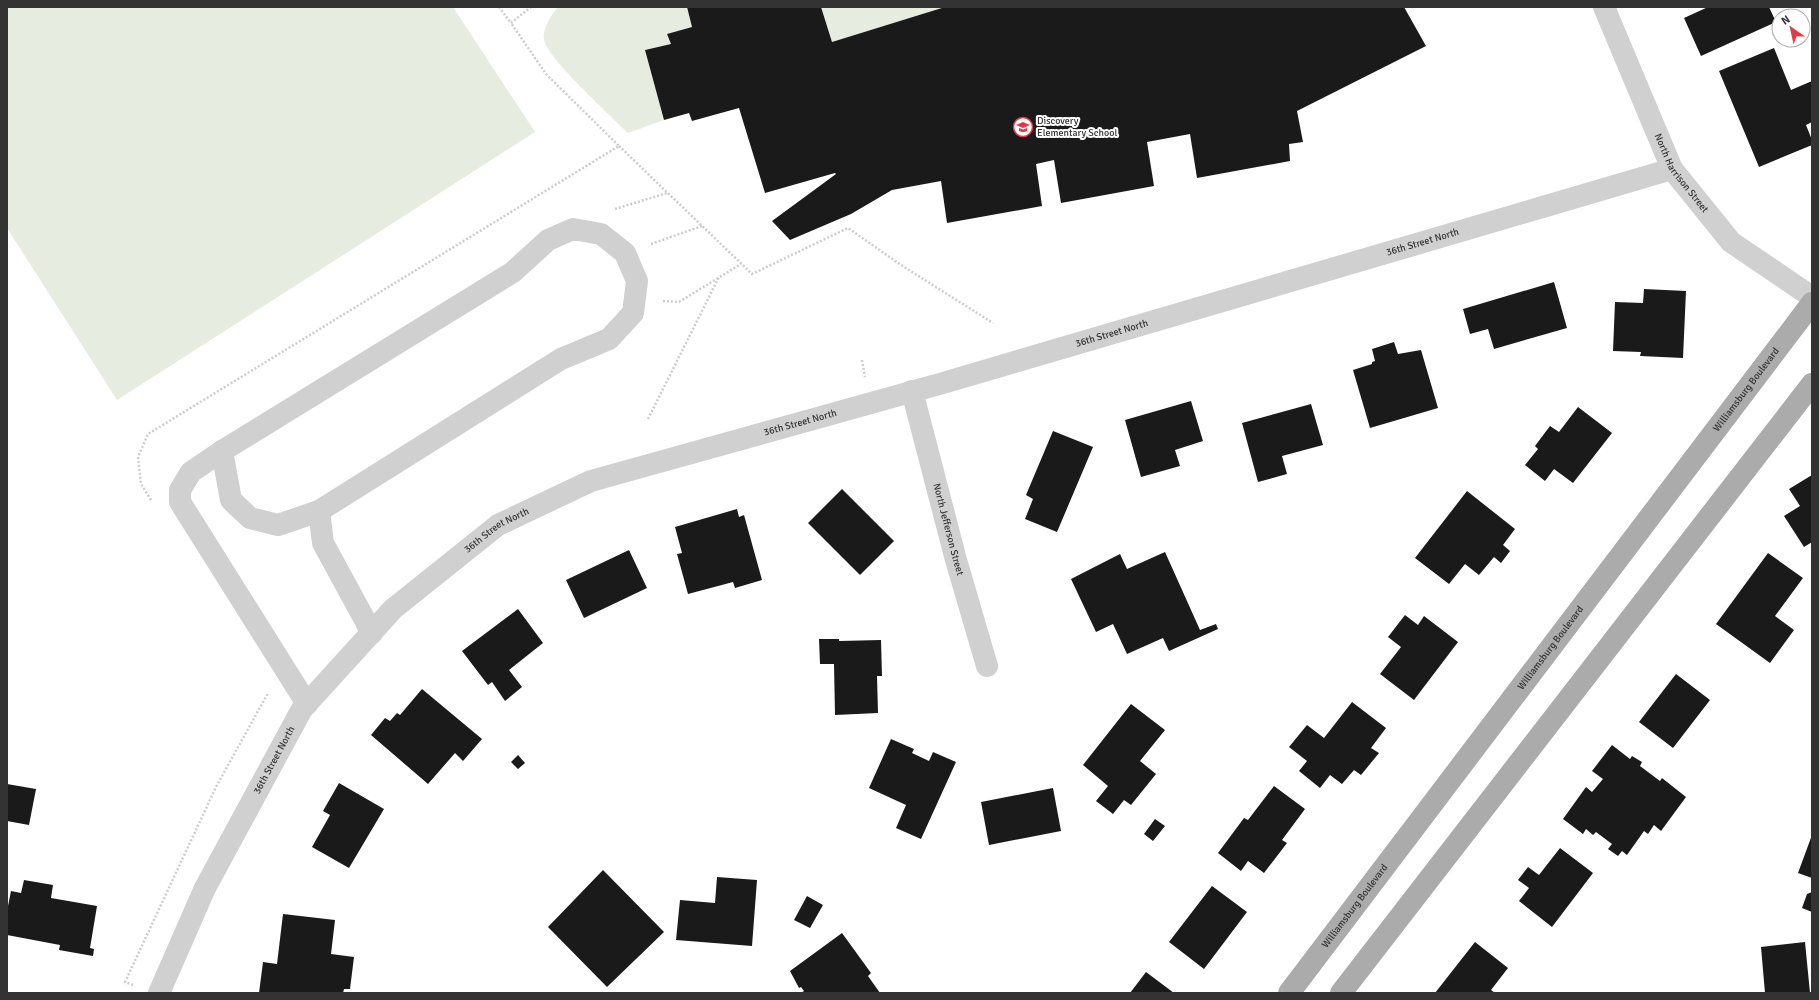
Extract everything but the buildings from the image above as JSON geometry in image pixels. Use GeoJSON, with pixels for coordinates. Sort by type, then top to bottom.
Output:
{"type":"FeatureCollection","features":[{"type":"Feature","properties":{"kind":"main road","name":"Williamsburg Boulevard"},"geometry":{"type":"LineString","coordinates":[[1289,993],[1812,303]]}},
{"type":"Feature","properties":{"kind":"main road"},"geometry":{"type":"LineString","coordinates":[[1341,993],[1812,384]]}},
{"type":"Feature","properties":{"kind":"street","name":"North Harrison Street"},"geometry":{"type":"LineString","coordinates":[[1604,7],[1672,169],[1731,242],[1812,297]]}},
{"type":"Feature","properties":{"kind":"street","name":"36th Street North"},"geometry":{"type":"LineString","coordinates":[[159,993],[205,888],[302,709],[393,609],[498,525],[591,481],[912,391],[1672,169]]}},
{"type":"Feature","properties":{"kind":"street"},"geometry":{"type":"LineString","coordinates":[[222,451],[232,500],[250,518],[278,524],[319,511],[561,359],[609,339],[633,313],[637,281],[625,253],[601,234],[573,229],[548,240],[513,272],[222,451],[191,472],[180,490],[180,502],[307,704]]}},
{"type":"Feature","properties":{"kind":"street","name":"North Jefferson Street"},"geometry":{"type":"LineString","coordinates":[[912,391],[956,560],[987,666]]}},
{"type":"Feature","properties":{"kind":"street"},"geometry":{"type":"LineString","coordinates":[[319,511],[323,543],[372,633]]}},
{"type":"Feature","properties":{"kind":"path"},"geometry":{"type":"LineString","coordinates":[[499,7],[510,23],[532,7]]}},
{"type":"Feature","properties":{"kind":"path"},"geometry":{"type":"LineString","coordinates":[[618,146],[752,274],[848,228],[901,265],[993,323]]}},
{"type":"Feature","properties":{"kind":"path"},"geometry":{"type":"LineString","coordinates":[[592,233],[610,211],[668,193]]}},
{"type":"Feature","properties":{"kind":"path"},"geometry":{"type":"LineString","coordinates":[[625,253],[702,226]]}},
{"type":"Feature","properties":{"kind":"path"},"geometry":{"type":"LineString","coordinates":[[635,298],[679,302],[741,264]]}},
{"type":"Feature","properties":{"kind":"path"},"geometry":{"type":"LineString","coordinates":[[648,419],[719,278]]}},
{"type":"Feature","properties":{"kind":"path"},"geometry":{"type":"LineString","coordinates":[[138,987],[125,982],[216,787],[270,690]]}},
{"type":"Feature","properties":{"kind":"shaded area"},"geometry":{"type":"Polygon","coordinates":[[[7,7],[453,7],[535,132],[117,400],[7,228],[7,7]]]}},
{"type":"Feature","properties":{"kind":"shaded area"},"geometry":{"type":"Polygon","coordinates":[[[558,7],[687,7],[692,27],[667,34],[671,44],[645,50],[664,120],[628,133],[568,73],[548,49],[544,40],[544,31],[550,18],[558,7]]]}},
{"type":"Feature","properties":{"kind":"shaded area"},"geometry":{"type":"Polygon","coordinates":[[[821,7],[945,7],[832,42],[821,7]]]}},
{"type":"Feature","properties":{"kind":"place","name":"Discovery Elementary School"},"geometry":{"type":"Point","coordinates":[1023,127]}}]}
